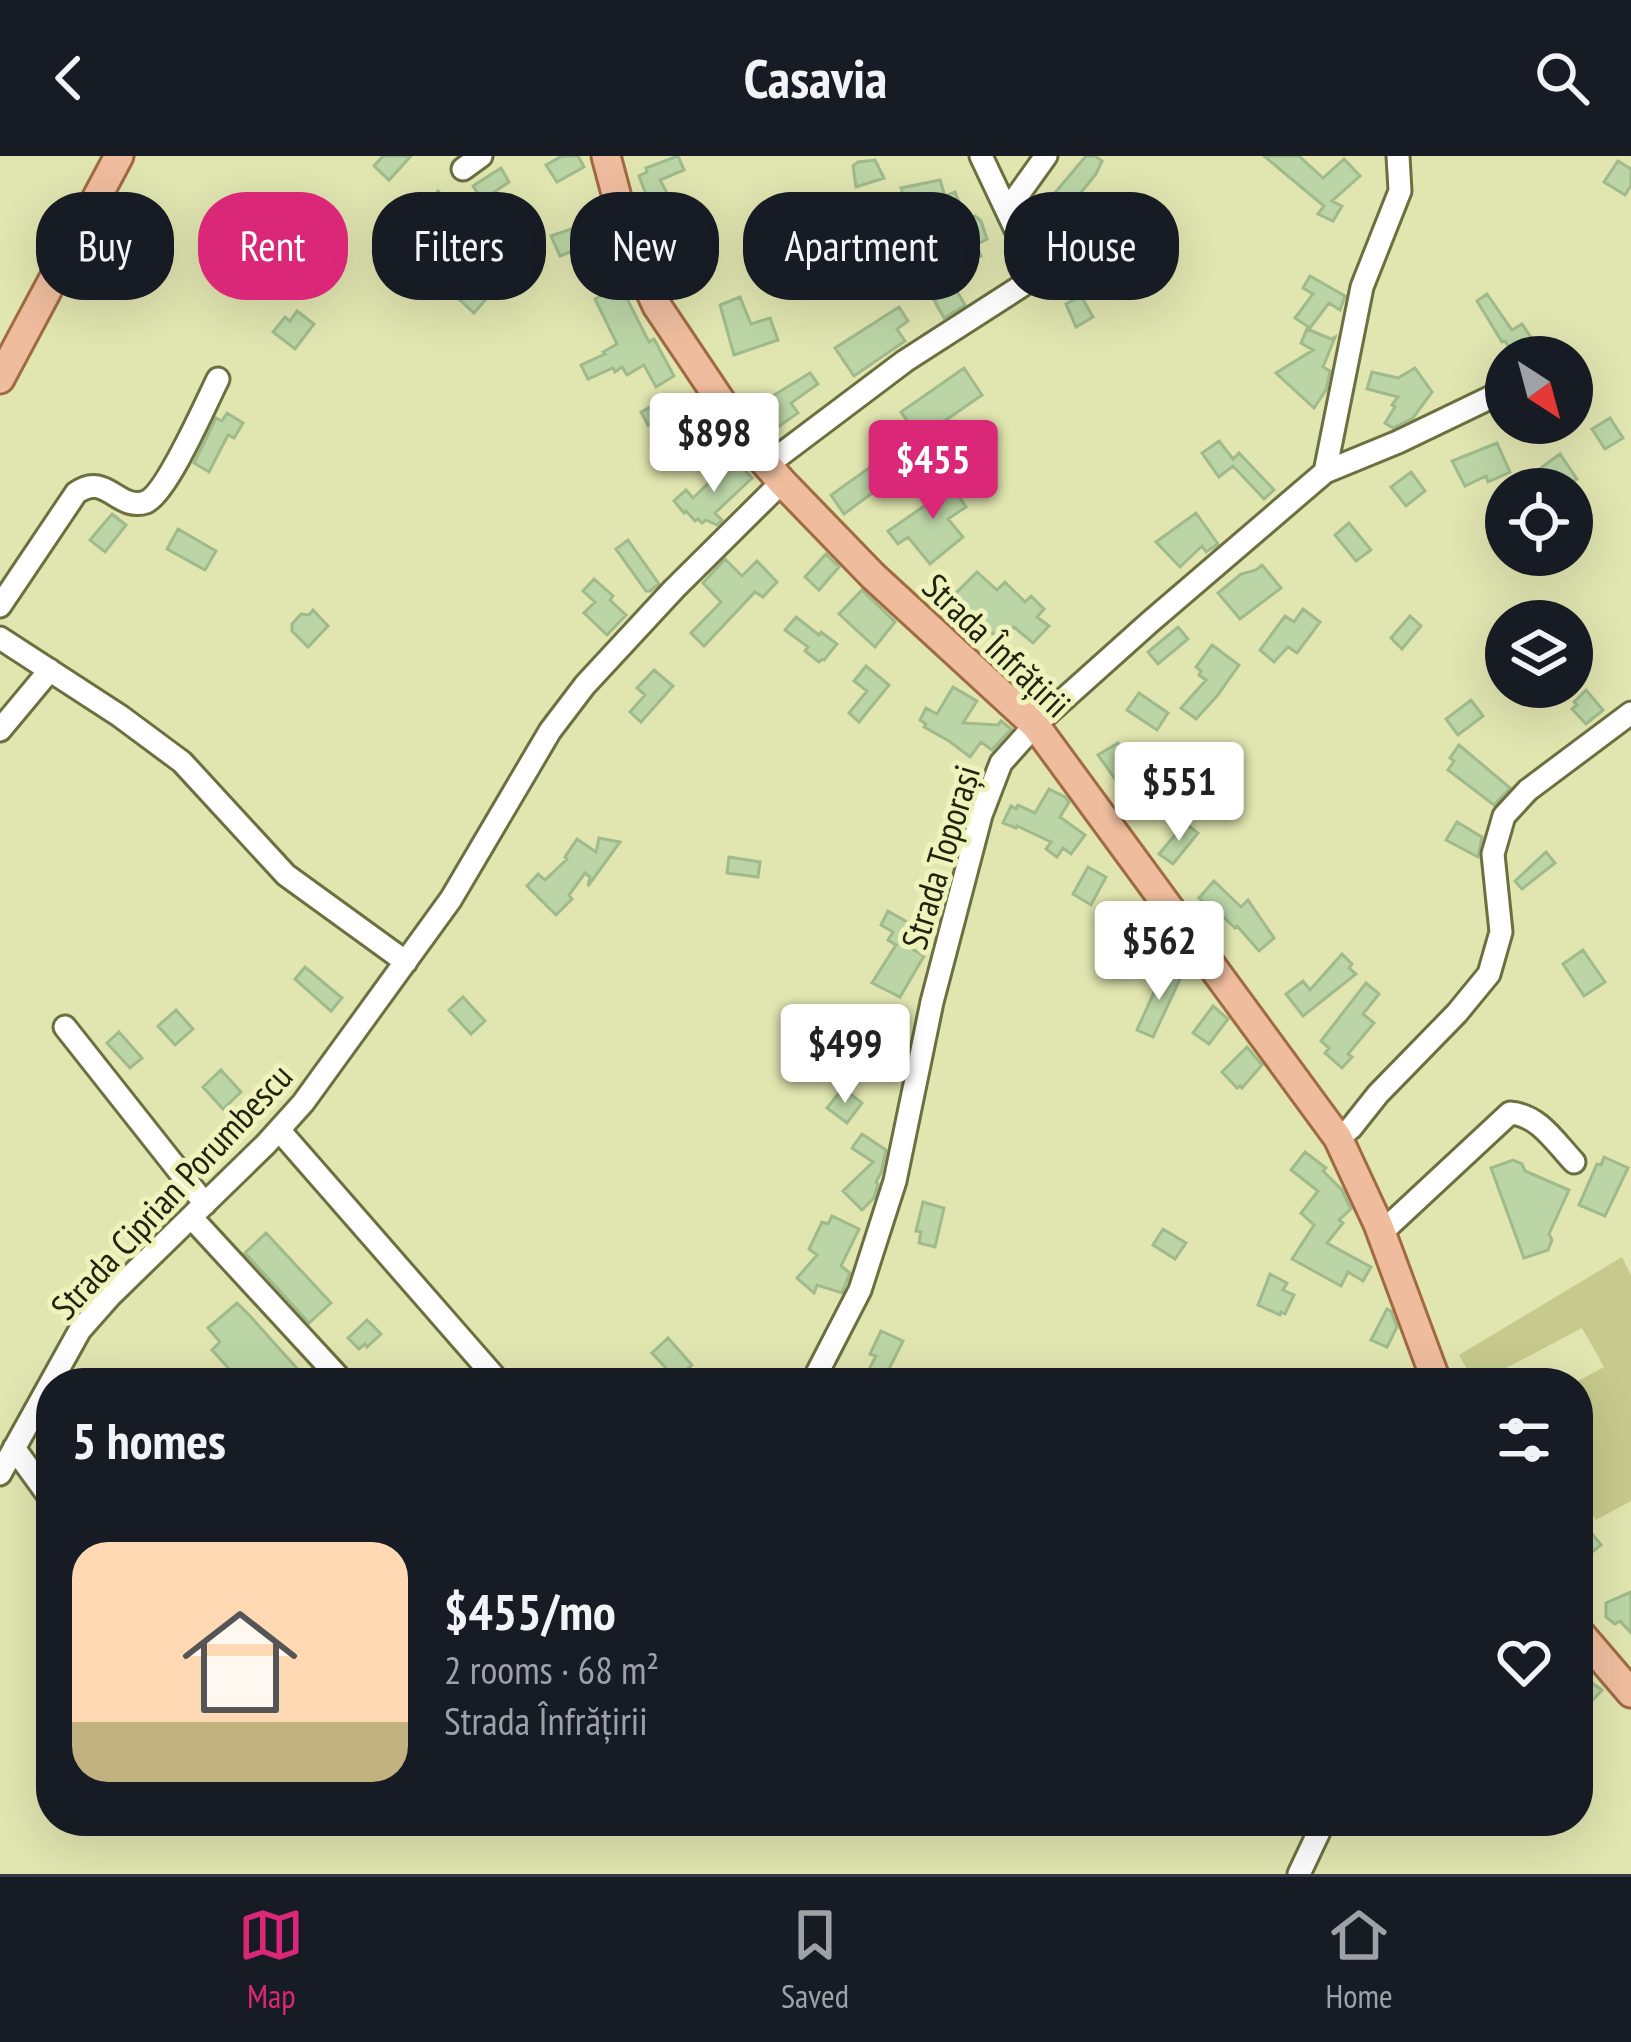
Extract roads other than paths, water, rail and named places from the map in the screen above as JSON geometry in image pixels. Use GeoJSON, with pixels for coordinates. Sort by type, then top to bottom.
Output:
{"type":"FeatureCollection","features":[{"type":"Feature","properties":{"kind":"main road"},"geometry":{"type":"LineString","coordinates":[[0,379],[118,156]]}},
{"type":"Feature","properties":{"kind":"main road","name":"Strada Înfrățirii"},"geometry":{"type":"LineString","coordinates":[[606,156],[631,250],[657,306],[774,474],[873,576],[1035,725],[1338,1138],[1381,1233],[1431,1368]]}},
{"type":"Feature","properties":{"kind":"main road"},"geometry":{"type":"LineString","coordinates":[[1593,1649],[1631,1693]]}},
{"type":"Feature","properties":{"kind":"street","name":"Strada Ciprian Porumbescu"},"geometry":{"type":"LineString","coordinates":[[981,156],[1004,200]]}},
{"type":"Feature","properties":{"kind":"street"},"geometry":{"type":"LineString","coordinates":[[1020,192],[1046,156]]}},
{"type":"Feature","properties":{"kind":"street"},"geometry":{"type":"LineString","coordinates":[[1325,472],[1362,287],[1400,191],[1398,156]]}},
{"type":"Feature","properties":{"kind":"street","name":"Strada Ciprian Porumbescu"},"geometry":{"type":"LineString","coordinates":[[59,1368],[80,1330],[110,1296],[303,1103],[480,853],[550,731],[584,685],[774,474],[905,361],[1004,297]]}},
{"type":"Feature","properties":{"kind":"street"},"geometry":{"type":"LineString","coordinates":[[0,606],[64,507],[84,487],[99,485],[131,504],[148,501],[163,487],[218,379]]}},
{"type":"Feature","properties":{"kind":"street","name":"Strada Toporași"},"geometry":{"type":"LineString","coordinates":[[820,1368],[860,1289],[895,1181],[932,1003],[981,815],[1001,763],[1035,725],[1325,472],[1485,400]]}},
{"type":"Feature","properties":{"kind":"street"},"geometry":{"type":"LineString","coordinates":[[0,638],[182,762],[286,875],[406,962]]}},
{"type":"Feature","properties":{"kind":"street"},"geometry":{"type":"LineString","coordinates":[[0,730],[50,670]]}},
{"type":"Feature","properties":{"kind":"street"},"geometry":{"type":"LineString","coordinates":[[1338,1138],[1489,974],[1501,932],[1492,854],[1504,816],[1528,790],[1631,713]]}},
{"type":"Feature","properties":{"kind":"street"},"geometry":{"type":"LineString","coordinates":[[65,1027],[198,1210],[331,1368]]}},
{"type":"Feature","properties":{"kind":"street"},"geometry":{"type":"LineString","coordinates":[[1381,1233],[1510,1112],[1535,1120],[1574,1162]]}},
{"type":"Feature","properties":{"kind":"street"},"geometry":{"type":"LineString","coordinates":[[279,1130],[487,1368]]}},
{"type":"Feature","properties":{"kind":"street","name":"Strada Ciprian Porumbescu"},"geometry":{"type":"LineString","coordinates":[[0,1474],[36,1409]]}},
{"type":"Feature","properties":{"kind":"street"},"geometry":{"type":"LineString","coordinates":[[14,1448],[36,1478]]}},
{"type":"Feature","properties":{"kind":"street"},"geometry":{"type":"LineString","coordinates":[[1299,1874],[1317,1836]]}}]}
